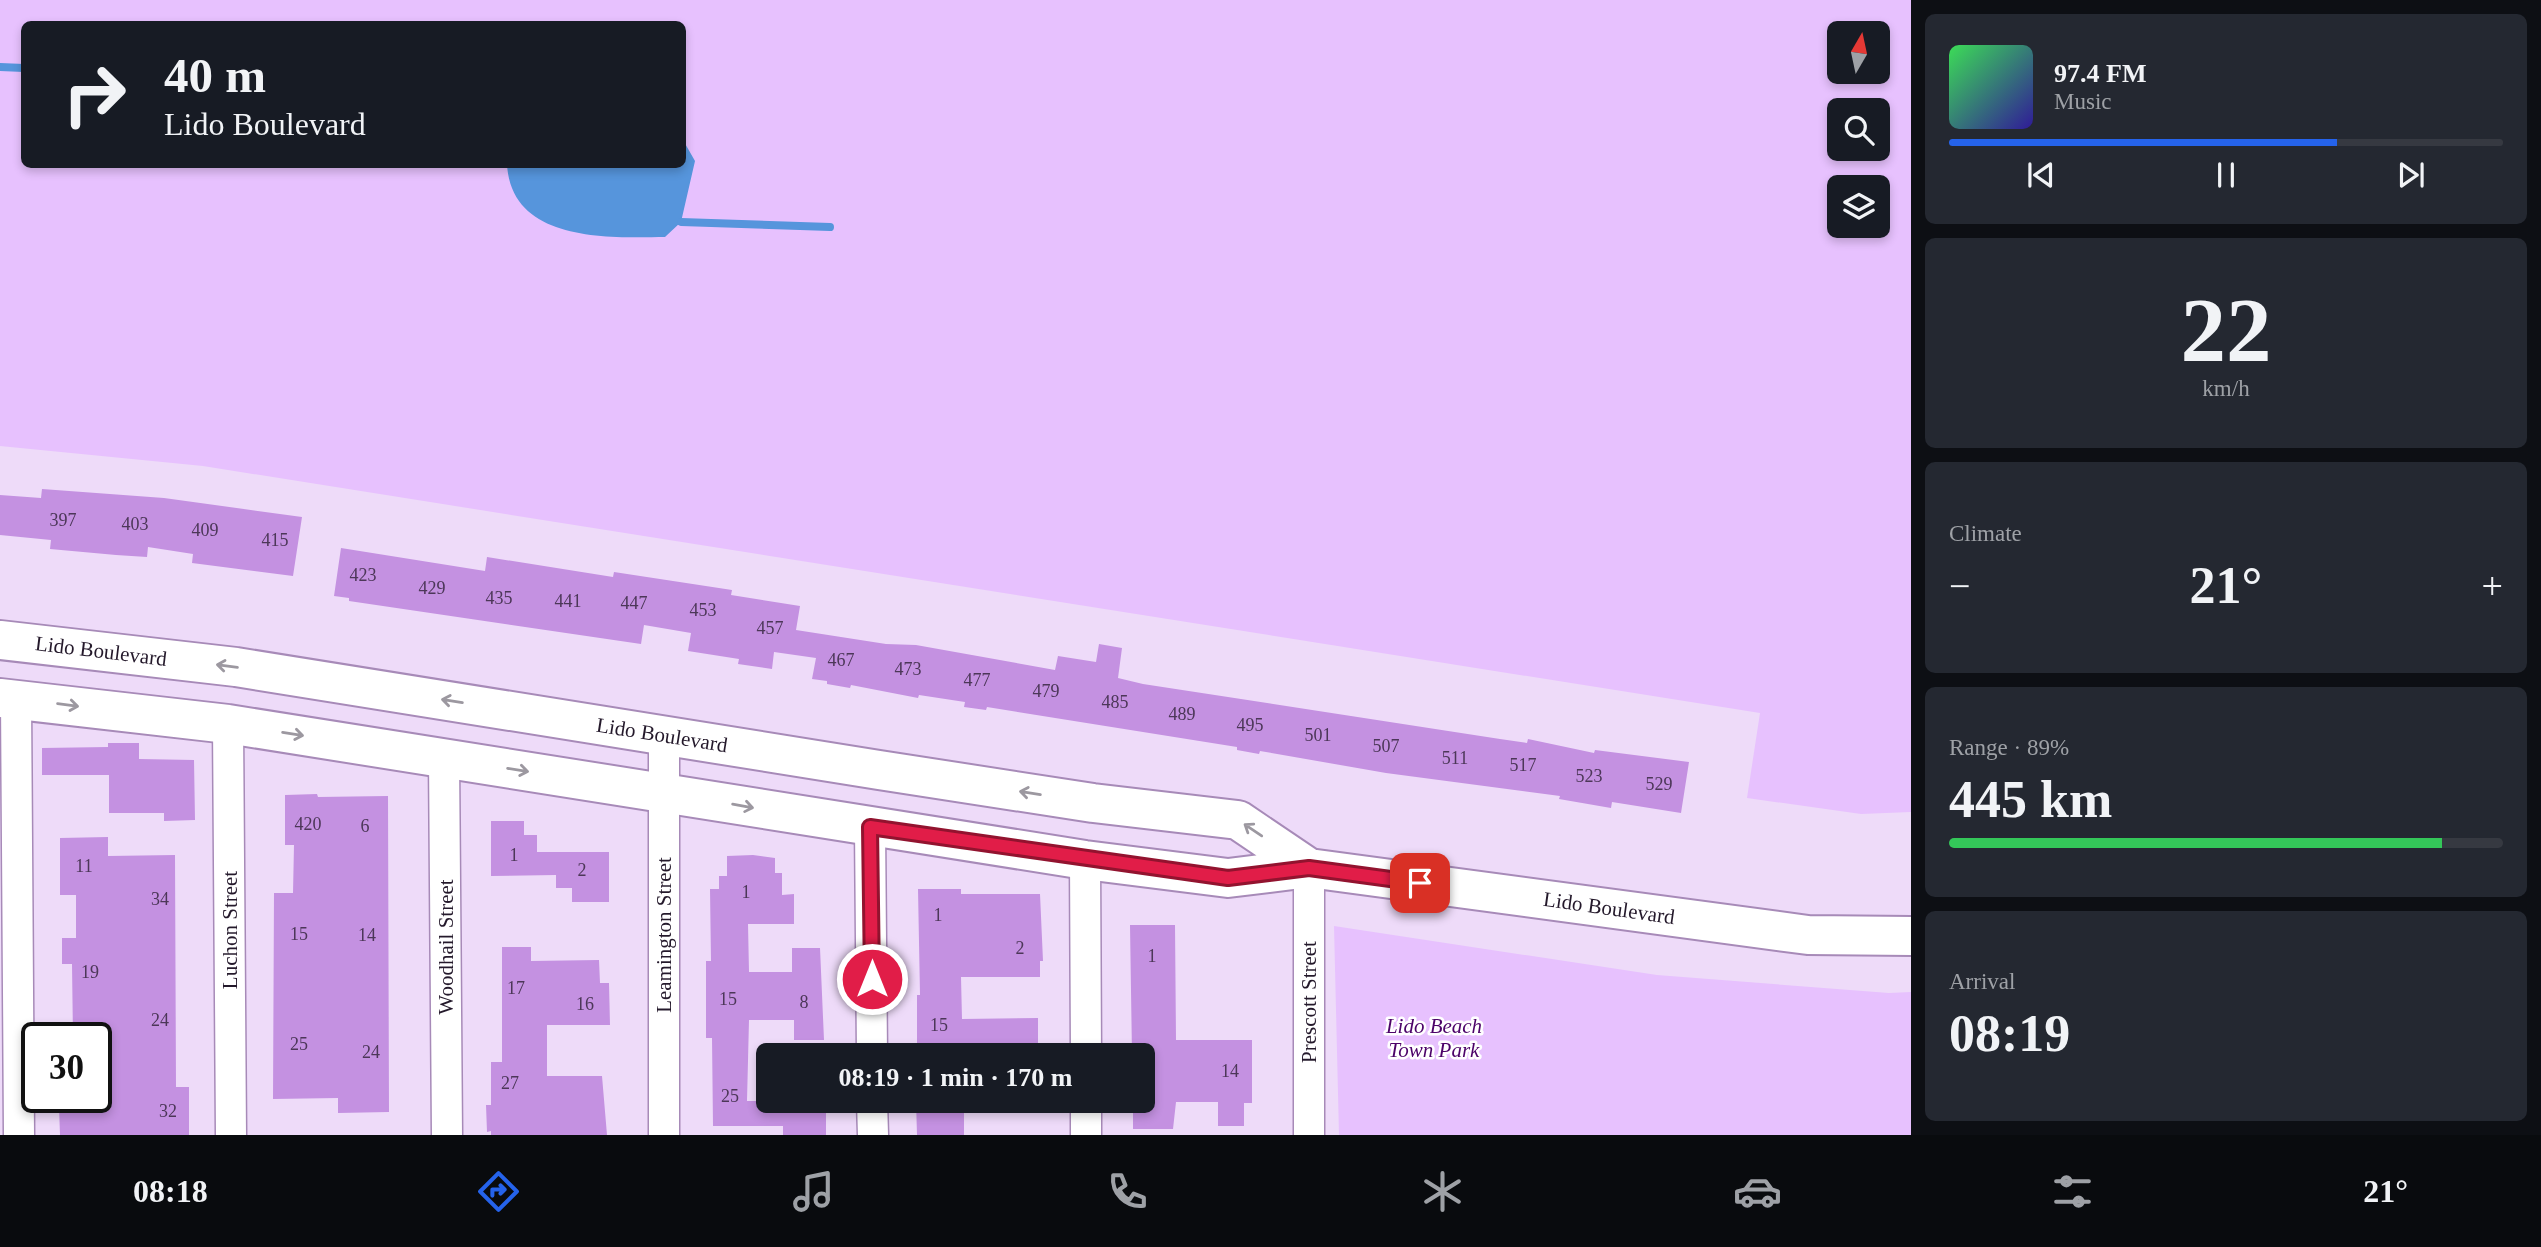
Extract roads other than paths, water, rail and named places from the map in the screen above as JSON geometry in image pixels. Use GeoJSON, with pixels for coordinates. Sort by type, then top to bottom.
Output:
{"type":"FeatureCollection","features":[{"type":"Feature","properties":{"kind":"highway","name":"Lido Boulevard"},"geometry":{"type":"LineString","coordinates":[[0,640],[236,667],[1093,803],[1238,820],[1309,868]]}},
{"type":"Feature","properties":{"kind":"highway","name":"Lido Boulevard"},"geometry":{"type":"LineString","coordinates":[[8,698],[228,724],[1084,860],[1228,878],[1309,868],[1808,935],[1911,936]]}},
{"type":"Feature","properties":{"kind":"street"},"geometry":{"type":"LineString","coordinates":[[8,698],[19,1135]]}},
{"type":"Feature","properties":{"kind":"street","name":"Luchon Street"},"geometry":{"type":"LineString","coordinates":[[228,724],[231,1135]]}},
{"type":"Feature","properties":{"kind":"street","name":"Leamington Street"},"geometry":{"type":"LineString","coordinates":[[664,736],[664,1135]]}},
{"type":"Feature","properties":{"kind":"street","name":"Woodhail Street"},"geometry":{"type":"LineString","coordinates":[[444,758],[447,1135]]}},
{"type":"Feature","properties":{"kind":"street"},"geometry":{"type":"LineString","coordinates":[[870,827],[872,1043]]}},
{"type":"Feature","properties":{"kind":"street"},"geometry":{"type":"LineString","coordinates":[[1084,860],[1086,1043]]}},
{"type":"Feature","properties":{"kind":"street","name":"Prescott Street"},"geometry":{"type":"LineString","coordinates":[[1309,868],[1309,1135]]}},
{"type":"Feature","properties":{"kind":"street"},"geometry":{"type":"LineString","coordinates":[[873,1113],[873,1135]]}},
{"type":"Feature","properties":{"kind":"street"},"geometry":{"type":"LineString","coordinates":[[1086,1113],[1086,1135]]}},
{"type":"Feature","properties":{"kind":"water"},"geometry":{"type":"Polygon","coordinates":[[[686,145],[695,161],[681,222],[665,237],[617,237],[566,230],[544,222],[525,208],[513,190],[508,168],[686,168],[686,145]]]}},
{"type":"Feature","properties":{"kind":"waterway"},"geometry":{"type":"LineString","coordinates":[[0,67],[21,68]]}},
{"type":"Feature","properties":{"kind":"waterway"},"geometry":{"type":"LineString","coordinates":[[681,222],[830,227]]}},
{"type":"Feature","properties":{"kind":"park label","name":"Lido Beach Town Park"},"geometry":{"type":"Point","coordinates":[1434,1038]}}]}
